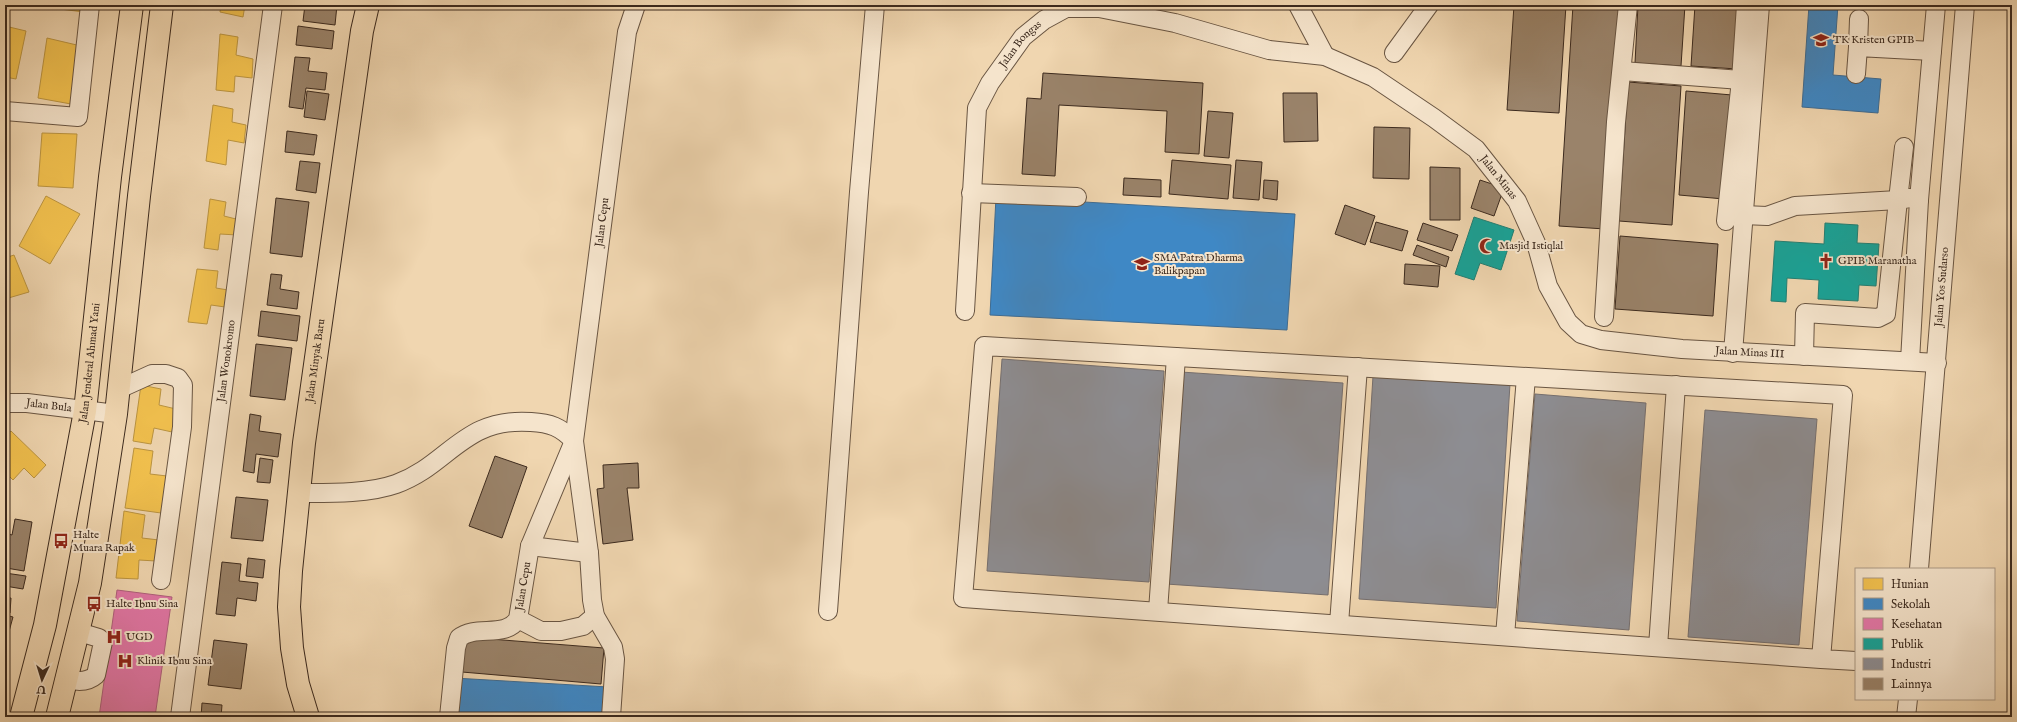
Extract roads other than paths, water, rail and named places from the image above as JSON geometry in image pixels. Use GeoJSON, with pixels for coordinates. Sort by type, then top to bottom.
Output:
{"type":"FeatureCollection","features":[{"type":"Feature","properties":{"kind":"main road","name":"Jalan Jenderal Ahmad Yani"},"geometry":{"type":"LineString","coordinates":[[21,717],[45,626],[85,411],[110,177],[132,5]]}},
{"type":"Feature","properties":{"kind":"main road"},"geometry":{"type":"LineString","coordinates":[[57,717],[90,584],[116,414],[139,196],[162,5]]}},
{"type":"Feature","properties":{"kind":"main road","name":"Jalan Minyak Baru"},"geometry":{"type":"LineString","coordinates":[[308,717],[298,684],[292,648],[289,607],[304,443],[362,31],[368,5]]}},
{"type":"Feature","properties":{"kind":"street"},"geometry":{"type":"LineString","coordinates":[[5,111],[78,117],[90,5]]}},
{"type":"Feature","properties":{"kind":"street","name":"Jalan Wonokromo"},"geometry":{"type":"LineString","coordinates":[[180,717],[273,5]]}},
{"type":"Feature","properties":{"kind":"street","name":"Jalan Cepu"},"geometry":{"type":"LineString","coordinates":[[611,717],[614,659],[613,647],[610,640],[599,627],[595,616],[592,600],[589,553],[574,441],[627,32],[636,5]]}},
{"type":"Feature","properties":{"kind":"street"},"geometry":{"type":"LineString","coordinates":[[828,611],[859,192],[875,5]]}},
{"type":"Feature","properties":{"kind":"street"},"geometry":{"type":"LineString","coordinates":[[1298,5],[1325,56]]}},
{"type":"Feature","properties":{"kind":"street"},"geometry":{"type":"LineString","coordinates":[[1394,53],[1429,5]]}},
{"type":"Feature","properties":{"kind":"street"},"geometry":{"type":"LineString","coordinates":[[1604,316],[1616,122],[1628,5]]}},
{"type":"Feature","properties":{"kind":"street"},"geometry":{"type":"LineString","coordinates":[[1733,353],[1734,218],[1746,5]]}},
{"type":"Feature","properties":{"kind":"street"},"geometry":{"type":"LineString","coordinates":[[1734,218],[1760,5]]}},
{"type":"Feature","properties":{"kind":"street"},"geometry":{"type":"LineString","coordinates":[[1910,362],[1919,200],[1936,5]]}},
{"type":"Feature","properties":{"kind":"street","name":"Jalan Yos Sudarso"},"geometry":{"type":"LineString","coordinates":[[1919,568],[1965,5]]}},
{"type":"Feature","properties":{"kind":"street","name":"Jalan Bongas"},"geometry":{"type":"LineString","coordinates":[[965,311],[977,108],[990,83],[1023,37],[1044,20],[1066,8],[1099,8],[1175,24],[1269,50],[1325,56],[1373,77]]}},
{"type":"Feature","properties":{"kind":"street"},"geometry":{"type":"LineString","coordinates":[[1856,74],[1859,19]]}},
{"type":"Feature","properties":{"kind":"street"},"geometry":{"type":"LineString","coordinates":[[1858,47],[1932,51]]}},
{"type":"Feature","properties":{"kind":"street"},"geometry":{"type":"LineString","coordinates":[[1622,71],[1741,80]]}},
{"type":"Feature","properties":{"kind":"street","name":"Jalan Minas"},"geometry":{"type":"LineString","coordinates":[[1373,77],[1434,118],[1476,150],[1517,201],[1536,243],[1548,286],[1568,322]]}},
{"type":"Feature","properties":{"kind":"street"},"geometry":{"type":"LineString","coordinates":[[1804,356],[1805,313],[1878,318],[1886,314],[1904,147]]}},
{"type":"Feature","properties":{"kind":"street"},"geometry":{"type":"LineString","coordinates":[[971,193],[1077,196]]}},
{"type":"Feature","properties":{"kind":"street"},"geometry":{"type":"LineString","coordinates":[[1734,218],[1767,216],[1795,206],[1910,198],[1919,200]]}},
{"type":"Feature","properties":{"kind":"street","name":"Jalan Minas III"},"geometry":{"type":"LineString","coordinates":[[1568,322],[1581,334],[1601,340],[1733,353],[1937,363]]}},
{"type":"Feature","properties":{"kind":"street"},"geometry":{"type":"LineString","coordinates":[[1822,659],[1843,395],[984,346],[963,598],[1158,611],[1822,659],[1855,661]]}},
{"type":"Feature","properties":{"kind":"street"},"geometry":{"type":"LineString","coordinates":[[1158,611],[1176,357]]}},
{"type":"Feature","properties":{"kind":"street"},"geometry":{"type":"LineString","coordinates":[[1339,624],[1358,367]]}},
{"type":"Feature","properties":{"kind":"street"},"geometry":{"type":"LineString","coordinates":[[119,389],[152,374],[166,374],[178,378],[183,385],[182,427],[161,580]]}},
{"type":"Feature","properties":{"kind":"street"},"geometry":{"type":"LineString","coordinates":[[1505,636],[1526,377]]}},
{"type":"Feature","properties":{"kind":"street"},"geometry":{"type":"LineString","coordinates":[[1658,647],[1676,385]]}},
{"type":"Feature","properties":{"kind":"street","name":"Jalan Bula"},"geometry":{"type":"LineString","coordinates":[[5,403],[116,414]]}},
{"type":"Feature","properties":{"kind":"street"},"geometry":{"type":"LineString","coordinates":[[299,493],[378,489],[396,484],[415,475],[464,438],[482,428],[501,423],[516,421],[556,425],[565,430],[574,441]]}},
{"type":"Feature","properties":{"kind":"street","name":"Jalan Cepu"},"geometry":{"type":"LineString","coordinates":[[449,717],[456,648],[459,638],[468,633],[514,626],[518,620],[530,546],[574,441]]}},
{"type":"Feature","properties":{"kind":"street"},"geometry":{"type":"LineString","coordinates":[[530,546],[589,553]]}},
{"type":"Feature","properties":{"kind":"street"},"geometry":{"type":"LineString","coordinates":[[518,620],[541,631],[561,631],[583,626],[595,616]]}},
{"type":"Feature","properties":{"kind":"street"},"geometry":{"type":"LineString","coordinates":[[1906,717],[1908,700]]}},
{"type":"Feature","properties":{"kind":"place","name":"TK Kristen GPIB"},"geometry":{"type":"Point","coordinates":[1821,40]}},
{"type":"Feature","properties":{"kind":"place","name":"Masjid Istiqlal"},"geometry":{"type":"Point","coordinates":[1487,246]}},
{"type":"Feature","properties":{"kind":"place","name":"GPIB Maranatha"},"geometry":{"type":"Point","coordinates":[1826,261]}},
{"type":"Feature","properties":{"kind":"place","name":"SMA Patra Dharma Balikpapan"},"geometry":{"type":"Point","coordinates":[1142,264]}},
{"type":"Feature","properties":{"kind":"place","name":"Halte Muara Rapak"},"geometry":{"type":"Point","coordinates":[61,541]}},
{"type":"Feature","properties":{"kind":"place","name":"Halte Ibnu Sina"},"geometry":{"type":"Point","coordinates":[94,604]}},
{"type":"Feature","properties":{"kind":"place","name":"UGD"},"geometry":{"type":"Point","coordinates":[114,637]}},
{"type":"Feature","properties":{"kind":"place","name":"Klinik Ibnu Sina"},"geometry":{"type":"Point","coordinates":[125,661]}}]}
